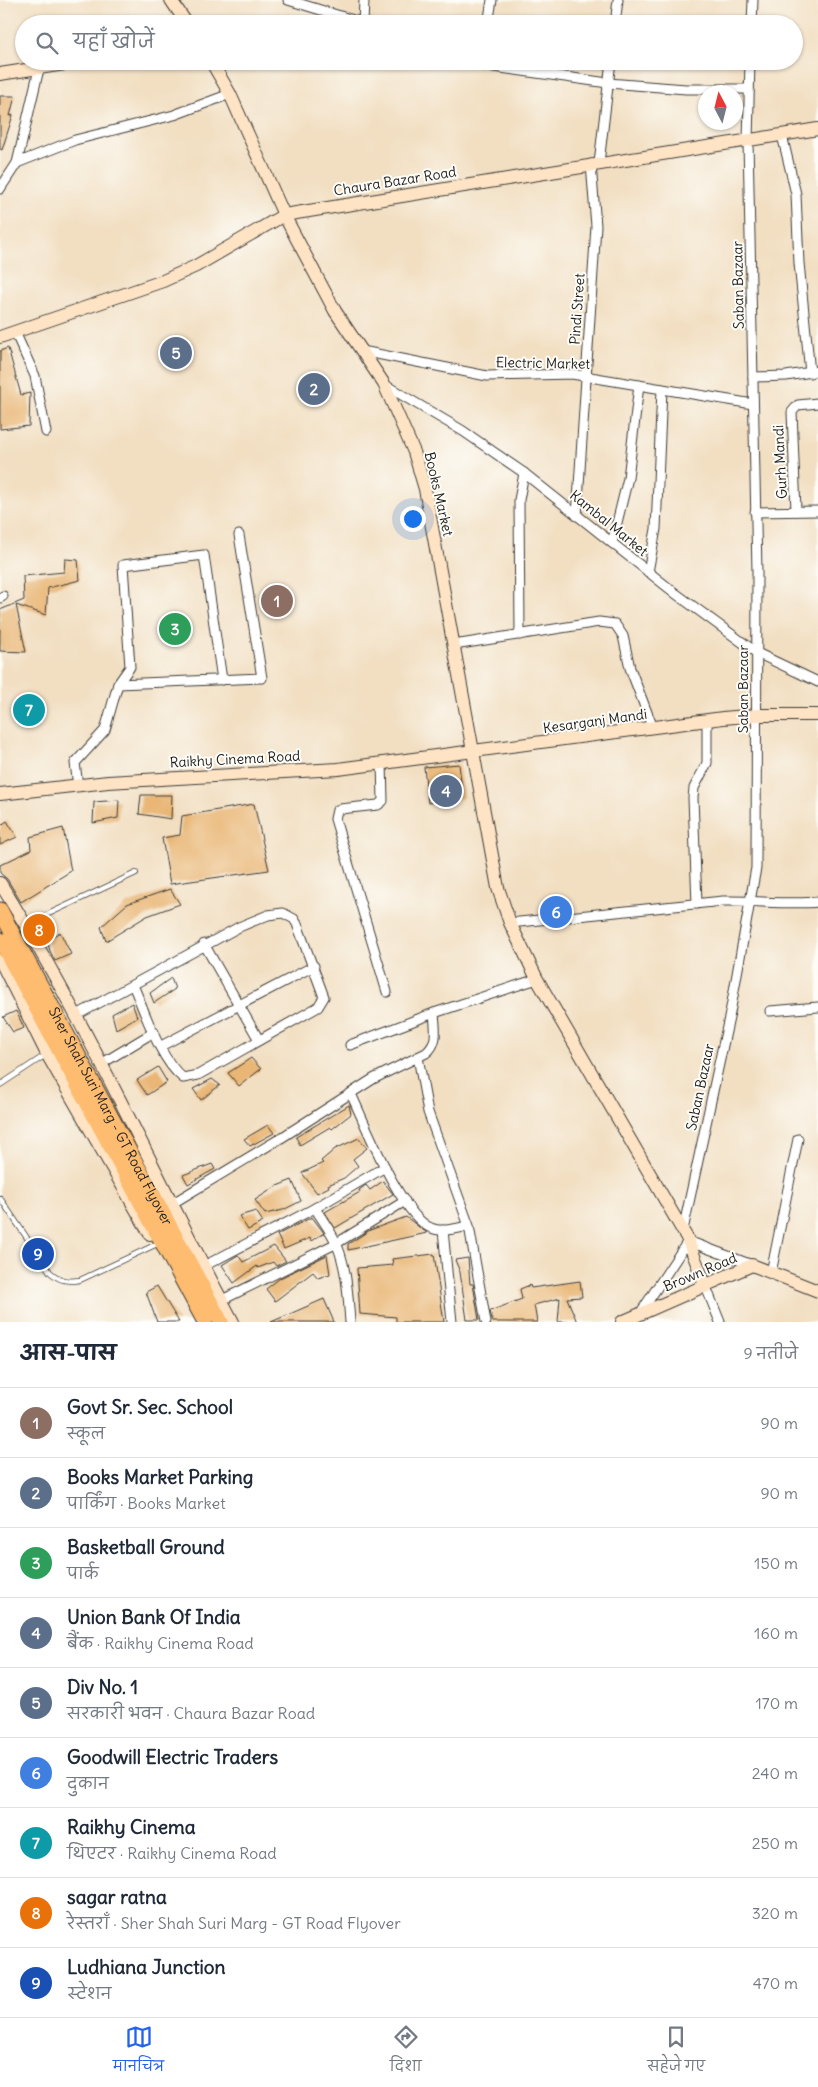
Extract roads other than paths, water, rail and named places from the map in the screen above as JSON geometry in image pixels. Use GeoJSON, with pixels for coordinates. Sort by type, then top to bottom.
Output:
{"type":"FeatureCollection","features":[{"type":"Feature","properties":{"kind":"main road","name":"Sher Shah Suri Marg - GT Road Flyover"},"geometry":{"type":"LineString","coordinates":[[0,910],[221,1322]]}},
{"type":"Feature","properties":{"kind":"main road","name":"Sher Shah Suri Marg - GT Road Flyover"},"geometry":{"type":"LineString","coordinates":[[0,940],[205,1322]]}},
{"type":"Feature","properties":{"kind":"street"},"geometry":{"type":"LineString","coordinates":[[171,0],[181,15]]}},
{"type":"Feature","properties":{"kind":"street"},"geometry":{"type":"LineString","coordinates":[[288,0],[337,15]]}},
{"type":"Feature","properties":{"kind":"street"},"geometry":{"type":"LineString","coordinates":[[363,15],[364,0]]}},
{"type":"Feature","properties":{"kind":"street"},"geometry":{"type":"LineString","coordinates":[[490,15],[492,0]]}},
{"type":"Feature","properties":{"kind":"street"},"geometry":{"type":"LineString","coordinates":[[616,15],[618,0]]}},
{"type":"Feature","properties":{"kind":"street"},"geometry":{"type":"LineString","coordinates":[[752,15],[753,0]]}},
{"type":"Feature","properties":{"kind":"street"},"geometry":{"type":"LineString","coordinates":[[0,74],[30,70]]}},
{"type":"Feature","properties":{"kind":"street"},"geometry":{"type":"LineString","coordinates":[[0,190],[16,163],[38,70]]}},
{"type":"Feature","properties":{"kind":"street","name":"Books Market"},"geometry":{"type":"LineString","coordinates":[[216,70],[230,94],[284,215],[335,311],[384,384],[420,472],[454,645],[471,751],[498,888],[510,923],[537,979],[686,1236],[706,1286]]}},
{"type":"Feature","properties":{"kind":"street"},"geometry":{"type":"LineString","coordinates":[[526,70],[608,83],[686,89],[749,89]]}},
{"type":"Feature","properties":{"kind":"street","name":"Pindi Street"},"geometry":{"type":"LineString","coordinates":[[577,516],[596,226],[595,164],[610,70]]}},
{"type":"Feature","properties":{"kind":"street","name":"Saban Bazaar"},"geometry":{"type":"LineString","coordinates":[[686,1236],[752,900],[756,868],[758,715],[748,141],[750,70]]}},
{"type":"Feature","properties":{"kind":"street"},"geometry":{"type":"LineString","coordinates":[[16,163],[83,138],[174,115],[230,94]]}},
{"type":"Feature","properties":{"kind":"street","name":"Chaura Bazar Road"},"geometry":{"type":"LineString","coordinates":[[0,337],[180,274],[284,215],[818,129]]}},
{"type":"Feature","properties":{"kind":"street"},"geometry":{"type":"LineString","coordinates":[[753,378],[814,372],[799,263],[796,194],[782,135]]}},
{"type":"Feature","properties":{"kind":"street"},"geometry":{"type":"LineString","coordinates":[[15,332],[35,376],[46,432]]}},
{"type":"Feature","properties":{"kind":"street","name":"Electric Market"},"geometry":{"type":"LineString","coordinates":[[362,352],[487,376],[586,376],[753,404]]}},
{"type":"Feature","properties":{"kind":"street","name":"Kambal Market"},"geometry":{"type":"LineString","coordinates":[[384,384],[462,431],[524,473],[648,572],[756,653],[818,682]]}},
{"type":"Feature","properties":{"kind":"street"},"geometry":{"type":"LineString","coordinates":[[612,543],[628,478],[639,385]]}},
{"type":"Feature","properties":{"kind":"street"},"geometry":{"type":"LineString","coordinates":[[648,572],[656,529],[662,389]]}},
{"type":"Feature","properties":{"kind":"street","name":"Gurh Mandi"},"geometry":{"type":"LineString","coordinates":[[796,510],[792,412],[798,405],[818,404]]}},
{"type":"Feature","properties":{"kind":"street"},"geometry":{"type":"LineString","coordinates":[[520,635],[519,500],[524,473]]}},
{"type":"Feature","properties":{"kind":"street"},"geometry":{"type":"LineString","coordinates":[[755,512],[818,511]]}},
{"type":"Feature","properties":{"kind":"street"},"geometry":{"type":"LineString","coordinates":[[118,684],[262,678],[239,535]]}},
{"type":"Feature","properties":{"kind":"street"},"geometry":{"type":"LineString","coordinates":[[78,786],[75,763],[106,730],[118,684],[130,667],[123,565],[204,556],[222,680]]}},
{"type":"Feature","properties":{"kind":"street"},"geometry":{"type":"LineString","coordinates":[[454,645],[599,622],[615,624],[622,636],[630,668],[653,728]]}},
{"type":"Feature","properties":{"kind":"street","name":"Kesarganj Mandi"},"geometry":{"type":"LineString","coordinates":[[471,751],[723,718],[758,715],[818,715]]}},
{"type":"Feature","properties":{"kind":"street"},"geometry":{"type":"LineString","coordinates":[[697,904],[693,798],[694,788],[706,763],[707,720]]}},
{"type":"Feature","properties":{"kind":"street","name":"Raikhy Cinema Road"},"geometry":{"type":"LineString","coordinates":[[0,794],[152,778],[338,769],[471,751]]}},
{"type":"Feature","properties":{"kind":"street"},"geometry":{"type":"LineString","coordinates":[[382,763],[383,801],[378,805],[337,810],[335,819],[387,992]]}},
{"type":"Feature","properties":{"kind":"street"},"geometry":{"type":"LineString","coordinates":[[0,883],[26,925],[101,1064],[234,1322]]}},
{"type":"Feature","properties":{"kind":"street"},"geometry":{"type":"LineString","coordinates":[[510,923],[752,900],[790,904],[818,902]]}},
{"type":"Feature","properties":{"kind":"street"},"geometry":{"type":"LineString","coordinates":[[75,1016],[204,944],[268,915],[283,913],[294,918],[324,992],[322,1003],[190,1078],[183,1078],[174,1070],[161,1046],[133,985]]}},
{"type":"Feature","properties":{"kind":"street"},"geometry":{"type":"LineString","coordinates":[[204,944],[259,1040]]}},
{"type":"Feature","properties":{"kind":"street"},"geometry":{"type":"LineString","coordinates":[[0,960],[47,1054],[198,1322]]}},
{"type":"Feature","properties":{"kind":"street"},"geometry":{"type":"LineString","coordinates":[[161,1046],[314,966]]}},
{"type":"Feature","properties":{"kind":"street"},"geometry":{"type":"LineString","coordinates":[[350,1045],[434,1013],[537,979]]}},
{"type":"Feature","properties":{"kind":"street"},"geometry":{"type":"LineString","coordinates":[[770,1011],[818,1007]]}},
{"type":"Feature","properties":{"kind":"street"},"geometry":{"type":"LineString","coordinates":[[173,1203],[373,1079],[426,1053],[434,1044],[434,1013]]}},
{"type":"Feature","properties":{"kind":"street"},"geometry":{"type":"LineString","coordinates":[[101,1064],[154,1032]]}},
{"type":"Feature","properties":{"kind":"street"},"geometry":{"type":"LineString","coordinates":[[418,1057],[428,1112],[469,1226],[486,1322]]}},
{"type":"Feature","properties":{"kind":"street"},"geometry":{"type":"LineString","coordinates":[[351,1094],[385,1167],[411,1213],[430,1228],[443,1230],[469,1226]]}},
{"type":"Feature","properties":{"kind":"street"},"geometry":{"type":"LineString","coordinates":[[771,1273],[798,1140]]}},
{"type":"Feature","properties":{"kind":"street"},"geometry":{"type":"LineString","coordinates":[[204,1266],[315,1208],[385,1167]]}},
{"type":"Feature","properties":{"kind":"street"},"geometry":{"type":"LineString","coordinates":[[222,1300],[336,1243],[405,1202]]}},
{"type":"Feature","properties":{"kind":"street"},"geometry":{"type":"LineString","coordinates":[[315,1208],[336,1243],[344,1269],[350,1322]]}},
{"type":"Feature","properties":{"kind":"street"},"geometry":{"type":"LineString","coordinates":[[443,1230],[452,1322]]}},
{"type":"Feature","properties":{"kind":"street"},"geometry":{"type":"LineString","coordinates":[[641,1312],[686,1236],[752,1265]]}},
{"type":"Feature","properties":{"kind":"street","name":"Brown Road"},"geometry":{"type":"LineString","coordinates":[[622,1322],[641,1312],[752,1265],[818,1291]]}},
{"type":"Feature","properties":{"kind":"street"},"geometry":{"type":"LineString","coordinates":[[706,1286],[720,1322]]}},
{"type":"Feature","properties":{"kind":"lane"},"geometry":{"type":"LineString","coordinates":[[26,925],[136,873]]}},
{"type":"Feature","properties":{"kind":"lane"},"geometry":{"type":"LineString","coordinates":[[0,1085],[47,1054]]}},
{"type":"Feature","properties":{"kind":"lane"},"geometry":{"type":"LineString","coordinates":[[0,1198],[50,1272],[58,1279],[69,1282],[80,1280],[155,1244]]}},
{"type":"Feature","properties":{"kind":"place","name":"Div No. 1"},"geometry":{"type":"Point","coordinates":[176,353]}},
{"type":"Feature","properties":{"kind":"place","name":"Books Market Parking"},"geometry":{"type":"Point","coordinates":[314,389]}},
{"type":"Feature","properties":{"kind":"place","name":"Govt Sr. Sec. School"},"geometry":{"type":"Point","coordinates":[277,601]}},
{"type":"Feature","properties":{"kind":"place","name":"Basketball Ground"},"geometry":{"type":"Point","coordinates":[175,629]}},
{"type":"Feature","properties":{"kind":"place","name":"Raikhy Cinema"},"geometry":{"type":"Point","coordinates":[29,710]}},
{"type":"Feature","properties":{"kind":"place","name":"Union Bank Of India"},"geometry":{"type":"Point","coordinates":[446,791]}},
{"type":"Feature","properties":{"kind":"place","name":"Goodwill Electric Traders"},"geometry":{"type":"Point","coordinates":[556,912]}},
{"type":"Feature","properties":{"kind":"place","name":"sagar ratna"},"geometry":{"type":"Point","coordinates":[39,930]}},
{"type":"Feature","properties":{"kind":"place","name":"Ludhiana Junction"},"geometry":{"type":"Point","coordinates":[38,1254]}}]}
